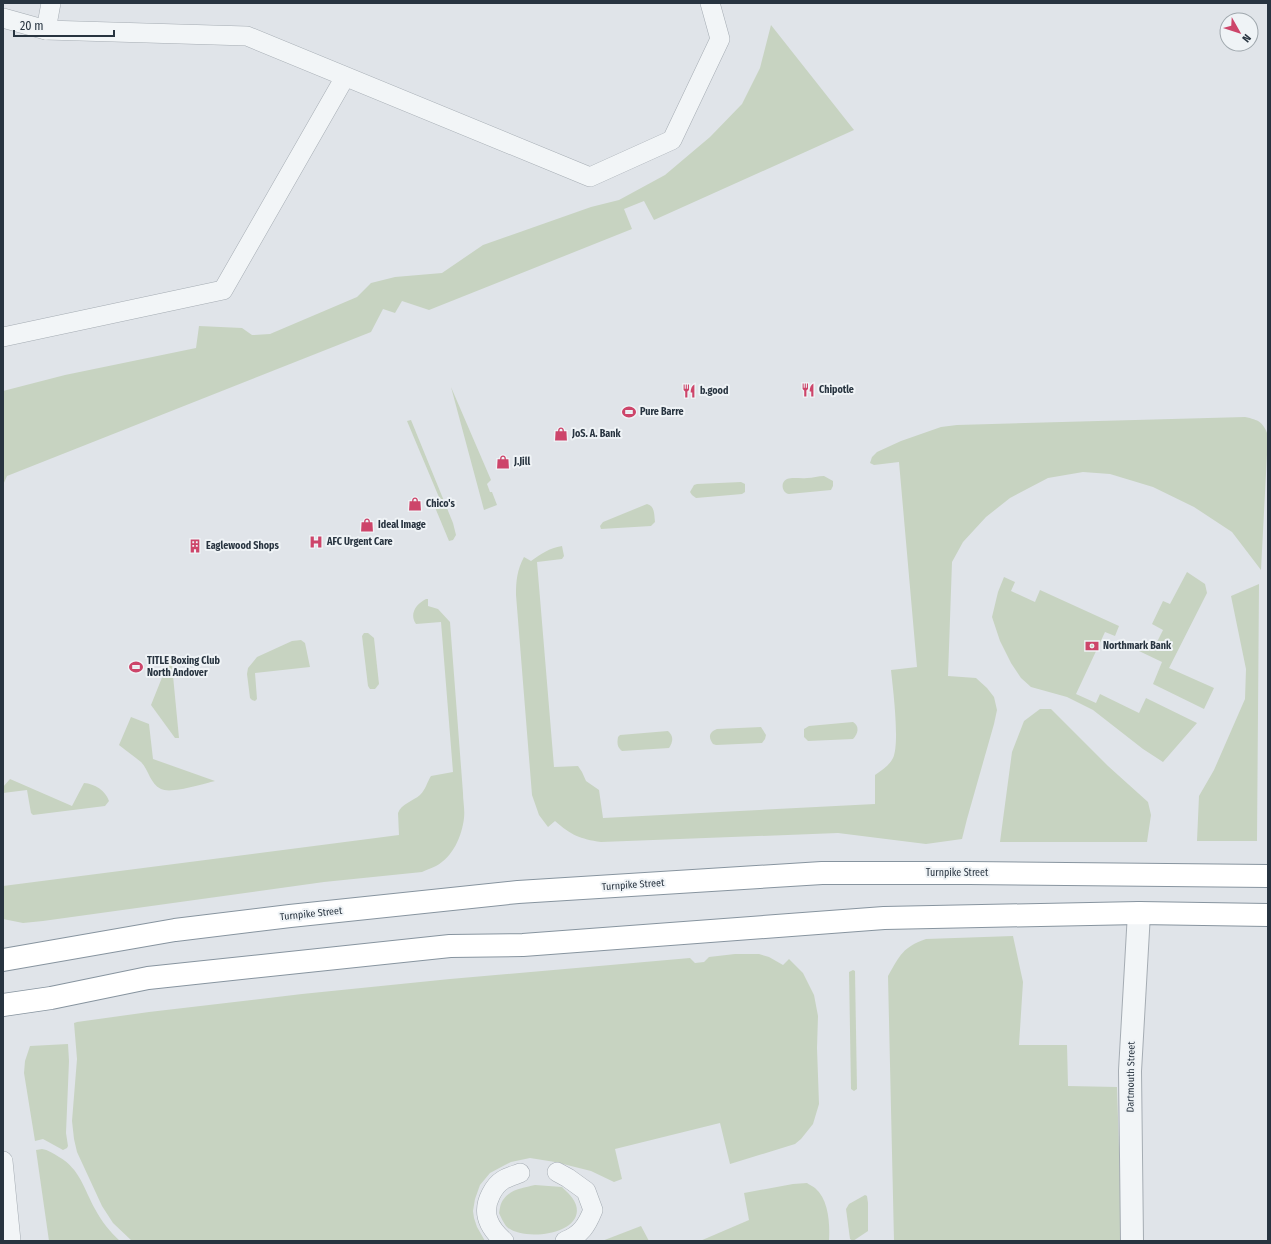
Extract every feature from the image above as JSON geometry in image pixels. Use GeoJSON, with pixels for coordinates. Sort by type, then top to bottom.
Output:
{"type":"FeatureCollection","features":[{"type":"Feature","properties":{"kind":"highway","name":"Turnpike Street"},"geometry":{"type":"LineString","coordinates":[[3,960],[175,930],[290,916],[445,901],[518,892],[822,873],[1268,876]]}},
{"type":"Feature","properties":{"kind":"highway"},"geometry":{"type":"LineString","coordinates":[[3,1005],[51,998],[148,978],[450,946],[523,945],[884,918],[1139,913],[1268,915]]}},
{"type":"Feature","properties":{"kind":"street","name":"Dartmouth Street"},"geometry":{"type":"LineString","coordinates":[[1132,1241],[1130,1071],[1139,913]]}},
{"type":"Feature","properties":{"kind":"lane"},"geometry":{"type":"LineString","coordinates":[[46,30],[51,3]]}},
{"type":"Feature","properties":{"kind":"lane"},"geometry":{"type":"LineString","coordinates":[[3,18],[46,30],[247,36],[590,177],[672,140],[720,39],[710,3]]}},
{"type":"Feature","properties":{"kind":"lane"},"geometry":{"type":"LineString","coordinates":[[3,338],[223,290],[345,77]]}},
{"type":"Feature","properties":{"kind":"lane"},"geometry":{"type":"LineString","coordinates":[[3,1161],[11,1241]]}},
{"type":"Feature","properties":{"kind":"lane"},"geometry":{"type":"LineString","coordinates":[[557,1172],[586,1191],[593,1210],[587,1224],[574,1238],[565,1241]]}},
{"type":"Feature","properties":{"kind":"lane"},"geometry":{"type":"LineString","coordinates":[[504,1241],[497,1235],[489,1224],[486,1213],[487,1201],[502,1180],[520,1173]]}},
{"type":"Feature","properties":{"kind":"green space"},"geometry":{"type":"Polygon","coordinates":[[[771,25],[854,130],[654,220],[644,201],[624,209],[632,229],[429,310],[402,301],[395,313],[383,309],[371,332],[7,476],[3,485],[3,391],[65,375],[196,348],[199,326],[242,328],[252,335],[270,334],[357,297],[371,283],[395,277],[442,273],[483,245],[591,207],[619,200],[665,175],[710,137],[742,104],[760,68],[771,25]]]}},
{"type":"Feature","properties":{"kind":"green space"},"geometry":{"type":"Polygon","coordinates":[[[451,387],[491,480],[487,484],[497,505],[484,510],[451,387]]]}},
{"type":"Feature","properties":{"kind":"green space"},"geometry":{"type":"Polygon","coordinates":[[[1245,417],[1260,422],[1268,435],[1261,570],[1232,532],[1194,507],[1153,487],[1110,474],[1083,472],[1048,478],[1010,498],[986,517],[963,542],[952,562],[948,676],[976,678],[994,697],[997,710],[962,839],[926,844],[838,833],[601,842],[576,836],[555,821],[548,827],[539,815],[532,795],[516,595],[517,576],[524,557],[531,561],[549,550],[562,546],[564,556],[562,559],[537,562],[554,767],[578,766],[586,781],[599,790],[603,818],[875,804],[875,775],[885,768],[893,758],[895,751],[896,729],[891,670],[917,667],[899,462],[874,465],[870,463],[872,457],[877,452],[901,441],[941,427],[957,425],[1245,417]]]}},
{"type":"Feature","properties":{"kind":"green space"},"geometry":{"type":"Polygon","coordinates":[[[411,420],[453,523],[456,535],[453,540],[449,541],[434,505],[441,502],[407,421],[411,420]]]}},
{"type":"Feature","properties":{"kind":"green space"},"geometry":{"type":"Polygon","coordinates":[[[824,476],[833,481],[831,490],[789,494],[783,490],[783,482],[787,479],[824,476]]]}},
{"type":"Feature","properties":{"kind":"green space"},"geometry":{"type":"Polygon","coordinates":[[[741,482],[745,484],[745,492],[742,494],[696,498],[690,492],[694,485],[697,484],[741,482]]]}},
{"type":"Feature","properties":{"kind":"green space"},"geometry":{"type":"Polygon","coordinates":[[[647,504],[653,508],[654,513],[655,522],[651,526],[601,529],[600,526],[603,522],[647,504]]]}},
{"type":"Feature","properties":{"kind":"green space"},"geometry":{"type":"Polygon","coordinates":[[[1187,572],[1205,584],[1207,593],[1169,668],[1214,688],[1204,709],[1153,684],[1162,662],[1139,651],[1143,643],[1154,648],[1163,630],[1152,624],[1163,601],[1170,604],[1187,572]]]}},
{"type":"Feature","properties":{"kind":"green space"},"geometry":{"type":"Polygon","coordinates":[[[1004,577],[1015,582],[1011,591],[1035,602],[1040,590],[1119,626],[1115,636],[1105,632],[1076,694],[1096,703],[1100,694],[1139,713],[1146,698],[1197,723],[1163,762],[1143,749],[1093,710],[1067,697],[1031,687],[1021,678],[1011,663],[1000,641],[992,617],[998,592],[1004,577]]]}},
{"type":"Feature","properties":{"kind":"green space"},"geometry":{"type":"Polygon","coordinates":[[[1259,584],[1257,841],[1197,841],[1199,796],[1214,770],[1245,699],[1246,669],[1231,596],[1259,584]]]}},
{"type":"Feature","properties":{"kind":"green space"},"geometry":{"type":"Polygon","coordinates":[[[428,599],[428,606],[438,609],[450,622],[464,809],[463,825],[459,839],[452,852],[442,862],[422,872],[324,882],[43,921],[23,923],[3,919],[3,886],[399,835],[398,813],[402,807],[420,795],[431,776],[453,772],[441,622],[416,624],[413,617],[413,613],[417,606],[428,599]]]}},
{"type":"Feature","properties":{"kind":"green space"},"geometry":{"type":"Polygon","coordinates":[[[364,633],[368,633],[374,638],[379,684],[375,689],[370,689],[368,686],[362,636],[364,633]]]}},
{"type":"Feature","properties":{"kind":"green space"},"geometry":{"type":"Polygon","coordinates":[[[301,640],[305,643],[310,667],[255,673],[257,699],[255,701],[252,700],[250,698],[247,674],[248,668],[257,657],[292,641],[301,640]]]}},
{"type":"Feature","properties":{"kind":"green space"},"geometry":{"type":"Polygon","coordinates":[[[171,655],[179,738],[175,738],[151,705],[171,655]]]}},
{"type":"Feature","properties":{"kind":"green space"},"geometry":{"type":"Polygon","coordinates":[[[1040,709],[1051,709],[1108,766],[1148,802],[1151,815],[1147,842],[1000,842],[1012,752],[1024,721],[1040,709]]]}},
{"type":"Feature","properties":{"kind":"green space"},"geometry":{"type":"Polygon","coordinates":[[[131,717],[149,724],[153,759],[215,781],[172,790],[157,787],[141,762],[119,745],[131,717]]]}},
{"type":"Feature","properties":{"kind":"green space"},"geometry":{"type":"Polygon","coordinates":[[[853,722],[857,726],[858,730],[853,739],[808,741],[804,737],[804,729],[809,726],[853,722]]]}},
{"type":"Feature","properties":{"kind":"green space"},"geometry":{"type":"Polygon","coordinates":[[[761,727],[766,735],[762,743],[716,745],[713,744],[710,739],[711,733],[717,729],[761,727]]]}},
{"type":"Feature","properties":{"kind":"green space"},"geometry":{"type":"Polygon","coordinates":[[[668,731],[672,739],[669,748],[622,751],[618,745],[618,737],[620,735],[668,731]]]}},
{"type":"Feature","properties":{"kind":"green space"},"geometry":{"type":"Polygon","coordinates":[[[10,779],[72,806],[84,783],[99,788],[109,801],[105,806],[33,815],[31,813],[27,790],[3,793],[3,787],[10,779]]]}},
{"type":"Feature","properties":{"kind":"green space"},"geometry":{"type":"Polygon","coordinates":[[[1013,936],[1023,982],[1019,1045],[1067,1045],[1068,1086],[1117,1087],[1122,1241],[894,1241],[888,976],[896,962],[907,949],[912,945],[926,939],[1013,936]]]}},
{"type":"Feature","properties":{"kind":"green space"},"geometry":{"type":"Polygon","coordinates":[[[735,954],[759,954],[769,957],[783,965],[789,959],[803,973],[814,995],[818,1016],[817,1048],[819,1104],[813,1124],[801,1139],[795,1144],[730,1164],[720,1123],[615,1149],[622,1179],[614,1182],[591,1171],[555,1162],[530,1158],[511,1162],[490,1173],[480,1185],[475,1199],[473,1211],[474,1218],[485,1241],[132,1241],[113,1223],[102,1206],[77,1152],[72,1121],[77,1059],[74,1023],[77,1022],[302,994],[450,979],[690,958],[695,963],[704,962],[709,957],[735,954]]]}},
{"type":"Feature","properties":{"kind":"green space"},"geometry":{"type":"Polygon","coordinates":[[[853,970],[855,971],[857,1089],[854,1091],[851,1089],[849,972],[853,970]]]}},
{"type":"Feature","properties":{"kind":"green space"},"geometry":{"type":"Polygon","coordinates":[[[68,1044],[69,1061],[66,1133],[68,1146],[63,1150],[43,1139],[35,1141],[24,1073],[25,1061],[30,1046],[68,1044]]]}},
{"type":"Feature","properties":{"kind":"green space"},"geometry":{"type":"Polygon","coordinates":[[[42,1149],[55,1154],[72,1167],[81,1180],[100,1218],[120,1241],[49,1241],[36,1150],[42,1149]]]}},
{"type":"Feature","properties":{"kind":"green space"},"geometry":{"type":"Polygon","coordinates":[[[807,1183],[820,1193],[826,1206],[829,1220],[829,1241],[700,1241],[749,1220],[744,1193],[793,1184],[807,1183]]]}},
{"type":"Feature","properties":{"kind":"green space"},"geometry":{"type":"Polygon","coordinates":[[[535,1185],[562,1187],[568,1193],[576,1205],[576,1215],[571,1223],[563,1229],[539,1234],[515,1232],[507,1227],[499,1213],[503,1200],[513,1191],[535,1185]]]}},
{"type":"Feature","properties":{"kind":"green space"},"geometry":{"type":"Polygon","coordinates":[[[865,1195],[867,1196],[868,1203],[868,1231],[853,1241],[850,1239],[846,1209],[849,1204],[865,1195]]]}},
{"type":"Feature","properties":{"kind":"green space"},"geometry":{"type":"Polygon","coordinates":[[[641,1226],[649,1241],[602,1241],[641,1226]]]}},
{"type":"Feature","properties":{"kind":"place","name":"Chipotle"},"geometry":{"type":"Point","coordinates":[808,390]}},
{"type":"Feature","properties":{"kind":"place","name":"b.good"},"geometry":{"type":"Point","coordinates":[689,391]}},
{"type":"Feature","properties":{"kind":"place","name":"Pure Barre"},"geometry":{"type":"Point","coordinates":[629,412]}},
{"type":"Feature","properties":{"kind":"place","name":"JoS. A. Bank"},"geometry":{"type":"Point","coordinates":[561,434]}},
{"type":"Feature","properties":{"kind":"place","name":"J.Jill"},"geometry":{"type":"Point","coordinates":[503,462]}},
{"type":"Feature","properties":{"kind":"place","name":"Chico's"},"geometry":{"type":"Point","coordinates":[415,504]}},
{"type":"Feature","properties":{"kind":"place","name":"Ideal Image"},"geometry":{"type":"Point","coordinates":[367,525]}},
{"type":"Feature","properties":{"kind":"place","name":"AFC Urgent Care"},"geometry":{"type":"Point","coordinates":[316,542]}},
{"type":"Feature","properties":{"kind":"place","name":"Eaglewood Shops"},"geometry":{"type":"Point","coordinates":[195,546]}},
{"type":"Feature","properties":{"kind":"place","name":"Northmark Bank"},"geometry":{"type":"Point","coordinates":[1092,646]}},
{"type":"Feature","properties":{"kind":"place","name":"TITLE Boxing Club North Andover"},"geometry":{"type":"Point","coordinates":[136,667]}}]}
